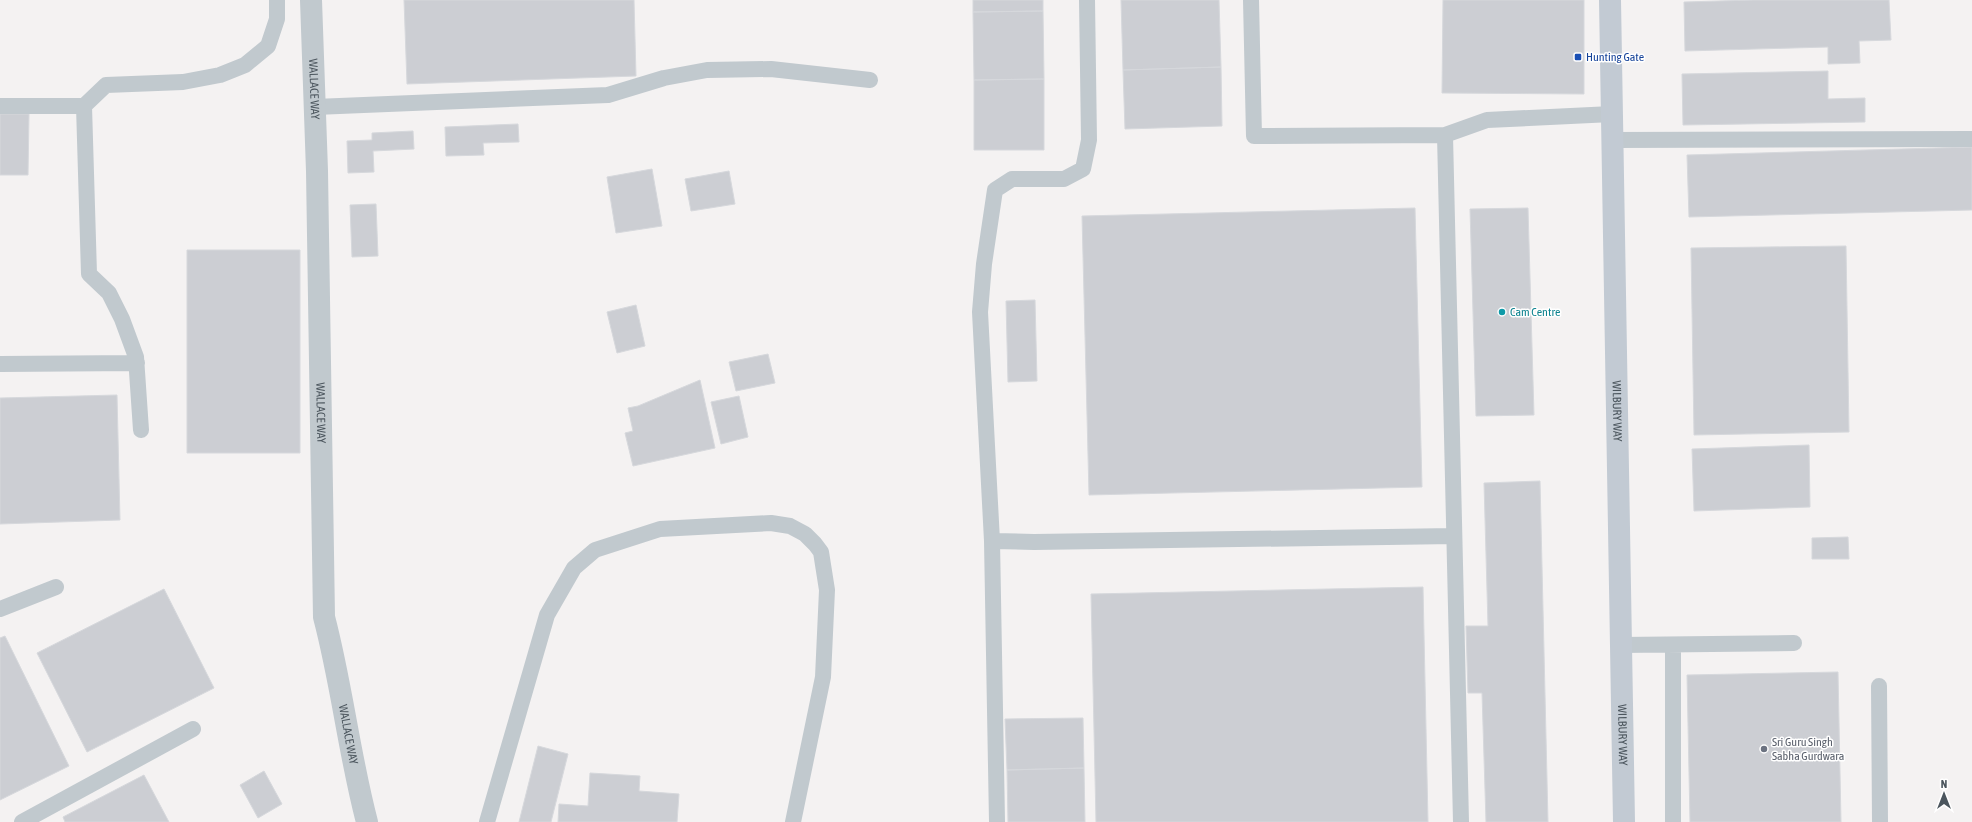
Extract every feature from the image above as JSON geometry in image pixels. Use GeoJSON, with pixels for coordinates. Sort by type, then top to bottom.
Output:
{"type":"FeatureCollection","features":[{"type":"Feature","properties":{"kind":"street","name":"WALLACE WAY"},"geometry":{"type":"LineString","coordinates":[[311,0],[315,107],[324,617],[336,664],[357,785],[367,822]]}},
{"type":"Feature","properties":{"kind":"street","name":"WILBURY WAY"},"geometry":{"type":"LineString","coordinates":[[1610,0],[1624,822]]}},
{"type":"Feature","properties":{"kind":"lane"},"geometry":{"type":"LineString","coordinates":[[0,106],[84,106],[106,86],[183,82],[220,75],[245,65],[268,46],[277,19],[277,0]]}},
{"type":"Feature","properties":{"kind":"lane"},"geometry":{"type":"LineString","coordinates":[[997,822],[992,541],[980,312],[984,264],[995,190],[1012,179],[1064,178],[1083,170],[1089,140],[1087,0]]}},
{"type":"Feature","properties":{"kind":"lane"},"geometry":{"type":"LineString","coordinates":[[1251,0],[1254,136],[1445,135],[1487,120],[1612,114]]}},
{"type":"Feature","properties":{"kind":"lane"},"geometry":{"type":"LineString","coordinates":[[315,107],[608,95],[664,78],[706,70],[770,69],[870,80]]}},
{"type":"Feature","properties":{"kind":"lane"},"geometry":{"type":"LineString","coordinates":[[84,106],[89,274],[109,293],[122,319],[137,363],[141,430]]}},
{"type":"Feature","properties":{"kind":"lane"},"geometry":{"type":"LineString","coordinates":[[1445,135],[1461,822]]}},
{"type":"Feature","properties":{"kind":"lane"},"geometry":{"type":"LineString","coordinates":[[1613,140],[1972,139]]}},
{"type":"Feature","properties":{"kind":"lane"},"geometry":{"type":"LineString","coordinates":[[0,364],[137,363]]}},
{"type":"Feature","properties":{"kind":"lane"},"geometry":{"type":"LineString","coordinates":[[487,822],[547,616],[574,568],[595,550],[660,529],[771,524],[790,526],[805,534],[815,544],[820,552],[827,590],[823,677],[793,822]]}},
{"type":"Feature","properties":{"kind":"lane"},"geometry":{"type":"LineString","coordinates":[[992,541],[1034,542],[1454,536]]}},
{"type":"Feature","properties":{"kind":"lane"},"geometry":{"type":"LineString","coordinates":[[0,609],[56,587]]}},
{"type":"Feature","properties":{"kind":"lane"},"geometry":{"type":"LineString","coordinates":[[1621,645],[1794,643]]}},
{"type":"Feature","properties":{"kind":"lane"},"geometry":{"type":"LineString","coordinates":[[1673,645],[1673,822]]}},
{"type":"Feature","properties":{"kind":"lane"},"geometry":{"type":"LineString","coordinates":[[1879,686],[1880,822]]}},
{"type":"Feature","properties":{"kind":"lane"},"geometry":{"type":"LineString","coordinates":[[22,822],[193,729]]}},
{"type":"Feature","properties":{"kind":"building"},"geometry":{"type":"Polygon","coordinates":[[[404,0],[634,0],[636,76],[407,84],[404,0]]]}},
{"type":"Feature","properties":{"kind":"building"},"geometry":{"type":"Polygon","coordinates":[[[973,0],[1043,0],[1043,11],[973,12],[973,0]]]}},
{"type":"Feature","properties":{"kind":"building"},"geometry":{"type":"Polygon","coordinates":[[[1121,0],[1219,0],[1221,67],[1123,70],[1121,0]]]}},
{"type":"Feature","properties":{"kind":"building"},"geometry":{"type":"Polygon","coordinates":[[[1443,0],[1584,0],[1584,94],[1442,93],[1443,0]]]}},
{"type":"Feature","properties":{"kind":"building"},"geometry":{"type":"Polygon","coordinates":[[[1753,0],[1889,0],[1891,40],[1859,41],[1860,63],[1828,64],[1828,47],[1685,51],[1684,2],[1753,0]]]}},
{"type":"Feature","properties":{"kind":"building"},"geometry":{"type":"Polygon","coordinates":[[[1043,11],[1044,79],[974,80],[973,12],[1043,11]]]}},
{"type":"Feature","properties":{"kind":"building"},"geometry":{"type":"Polygon","coordinates":[[[1221,67],[1222,126],[1125,129],[1123,70],[1221,67]]]}},
{"type":"Feature","properties":{"kind":"building"},"geometry":{"type":"Polygon","coordinates":[[[1828,71],[1828,99],[1865,98],[1865,122],[1683,125],[1682,74],[1828,71]]]}},
{"type":"Feature","properties":{"kind":"building"},"geometry":{"type":"Polygon","coordinates":[[[1044,79],[1044,150],[974,150],[974,80],[1044,79]]]}},
{"type":"Feature","properties":{"kind":"building"},"geometry":{"type":"Polygon","coordinates":[[[0,114],[29,114],[28,175],[0,175],[0,114]]]}},
{"type":"Feature","properties":{"kind":"building"},"geometry":{"type":"Polygon","coordinates":[[[518,124],[519,142],[483,143],[484,155],[446,156],[445,127],[518,124]]]}},
{"type":"Feature","properties":{"kind":"building"},"geometry":{"type":"Polygon","coordinates":[[[413,131],[414,149],[373,151],[374,172],[348,173],[347,141],[372,140],[372,133],[413,131]]]}},
{"type":"Feature","properties":{"kind":"building"},"geometry":{"type":"Polygon","coordinates":[[[1972,147],[1972,210],[1689,217],[1687,155],[1972,147]]]}},
{"type":"Feature","properties":{"kind":"building"},"geometry":{"type":"Polygon","coordinates":[[[652,169],[662,226],[616,233],[607,177],[652,169]]]}},
{"type":"Feature","properties":{"kind":"building"},"geometry":{"type":"Polygon","coordinates":[[[729,171],[735,204],[691,211],[685,179],[729,171]]]}},
{"type":"Feature","properties":{"kind":"building"},"geometry":{"type":"Polygon","coordinates":[[[376,204],[378,256],[352,257],[350,205],[376,204]]]}},
{"type":"Feature","properties":{"kind":"building"},"geometry":{"type":"Polygon","coordinates":[[[1415,208],[1422,487],[1089,495],[1082,216],[1415,208]]]}},
{"type":"Feature","properties":{"kind":"building","name":"Cam Centre"},"geometry":{"type":"Polygon","coordinates":[[[1528,208],[1534,415],[1476,416],[1470,209],[1528,208]]]}},
{"type":"Feature","properties":{"kind":"building"},"geometry":{"type":"Polygon","coordinates":[[[1846,246],[1849,432],[1694,435],[1691,248],[1846,246]]]}},
{"type":"Feature","properties":{"kind":"building"},"geometry":{"type":"Polygon","coordinates":[[[187,250],[300,250],[300,453],[187,453],[187,250]]]}},
{"type":"Feature","properties":{"kind":"building"},"geometry":{"type":"Polygon","coordinates":[[[1035,300],[1037,381],[1008,382],[1006,301],[1035,300]]]}},
{"type":"Feature","properties":{"kind":"building"},"geometry":{"type":"Polygon","coordinates":[[[636,305],[645,346],[617,353],[607,312],[636,305]]]}},
{"type":"Feature","properties":{"kind":"building"},"geometry":{"type":"Polygon","coordinates":[[[768,354],[775,383],[736,391],[729,362],[768,354]]]}},
{"type":"Feature","properties":{"kind":"building"},"geometry":{"type":"Polygon","coordinates":[[[700,380],[715,448],[633,466],[625,433],[633,431],[628,408],[638,406],[700,380]]]}},
{"type":"Feature","properties":{"kind":"building"},"geometry":{"type":"Polygon","coordinates":[[[117,395],[120,520],[0,524],[0,398],[117,395]]]}},
{"type":"Feature","properties":{"kind":"building"},"geometry":{"type":"Polygon","coordinates":[[[739,396],[748,437],[721,444],[711,402],[739,396]]]}},
{"type":"Feature","properties":{"kind":"building"},"geometry":{"type":"Polygon","coordinates":[[[1809,445],[1810,507],[1694,511],[1692,449],[1809,445]]]}},
{"type":"Feature","properties":{"kind":"building"},"geometry":{"type":"Polygon","coordinates":[[[1540,481],[1548,822],[1486,822],[1482,693],[1468,693],[1466,626],[1488,626],[1484,483],[1540,481]]]}},
{"type":"Feature","properties":{"kind":"building"},"geometry":{"type":"Polygon","coordinates":[[[1848,537],[1849,559],[1812,559],[1812,538],[1848,537]]]}},
{"type":"Feature","properties":{"kind":"building"},"geometry":{"type":"Polygon","coordinates":[[[1423,587],[1428,822],[1096,822],[1091,594],[1423,587]]]}},
{"type":"Feature","properties":{"kind":"building"},"geometry":{"type":"Polygon","coordinates":[[[164,589],[214,688],[87,752],[37,653],[164,589]]]}},
{"type":"Feature","properties":{"kind":"building"},"geometry":{"type":"Polygon","coordinates":[[[5,636],[69,766],[0,800],[0,638],[5,636]]]}},
{"type":"Feature","properties":{"kind":"building","name":"Sri Guru Singh Sabha Gurdwara"},"geometry":{"type":"Polygon","coordinates":[[[1838,672],[1841,822],[1690,822],[1687,675],[1838,672]]]}},
{"type":"Feature","properties":{"kind":"building"},"geometry":{"type":"Polygon","coordinates":[[[1083,718],[1084,768],[1007,770],[1005,719],[1083,718]]]}},
{"type":"Feature","properties":{"kind":"building"},"geometry":{"type":"Polygon","coordinates":[[[538,746],[568,754],[551,822],[519,822],[538,746]]]}},
{"type":"Feature","properties":{"kind":"building"},"geometry":{"type":"Polygon","coordinates":[[[1084,768],[1085,822],[1008,822],[1007,770],[1084,768]]]}},
{"type":"Feature","properties":{"kind":"building"},"geometry":{"type":"Polygon","coordinates":[[[264,771],[282,804],[258,818],[240,785],[264,771]]]}},
{"type":"Feature","properties":{"kind":"building"},"geometry":{"type":"Polygon","coordinates":[[[590,773],[640,776],[639,791],[679,794],[677,822],[558,822],[559,804],[588,806],[590,773]]]}},
{"type":"Feature","properties":{"kind":"building"},"geometry":{"type":"Polygon","coordinates":[[[144,775],[169,822],[65,822],[63,817],[144,775]]]}},
{"type":"Feature","properties":{"kind":"place","name":"Hunting Gate"},"geometry":{"type":"Point","coordinates":[1578,57]}},
{"type":"Feature","properties":{"kind":"place","name":"Cam Centre"},"geometry":{"type":"Point","coordinates":[1502,312]}},
{"type":"Feature","properties":{"kind":"place","name":"Sri Guru Singh Sabha Gurdwara"},"geometry":{"type":"Point","coordinates":[1764,749]}}]}
